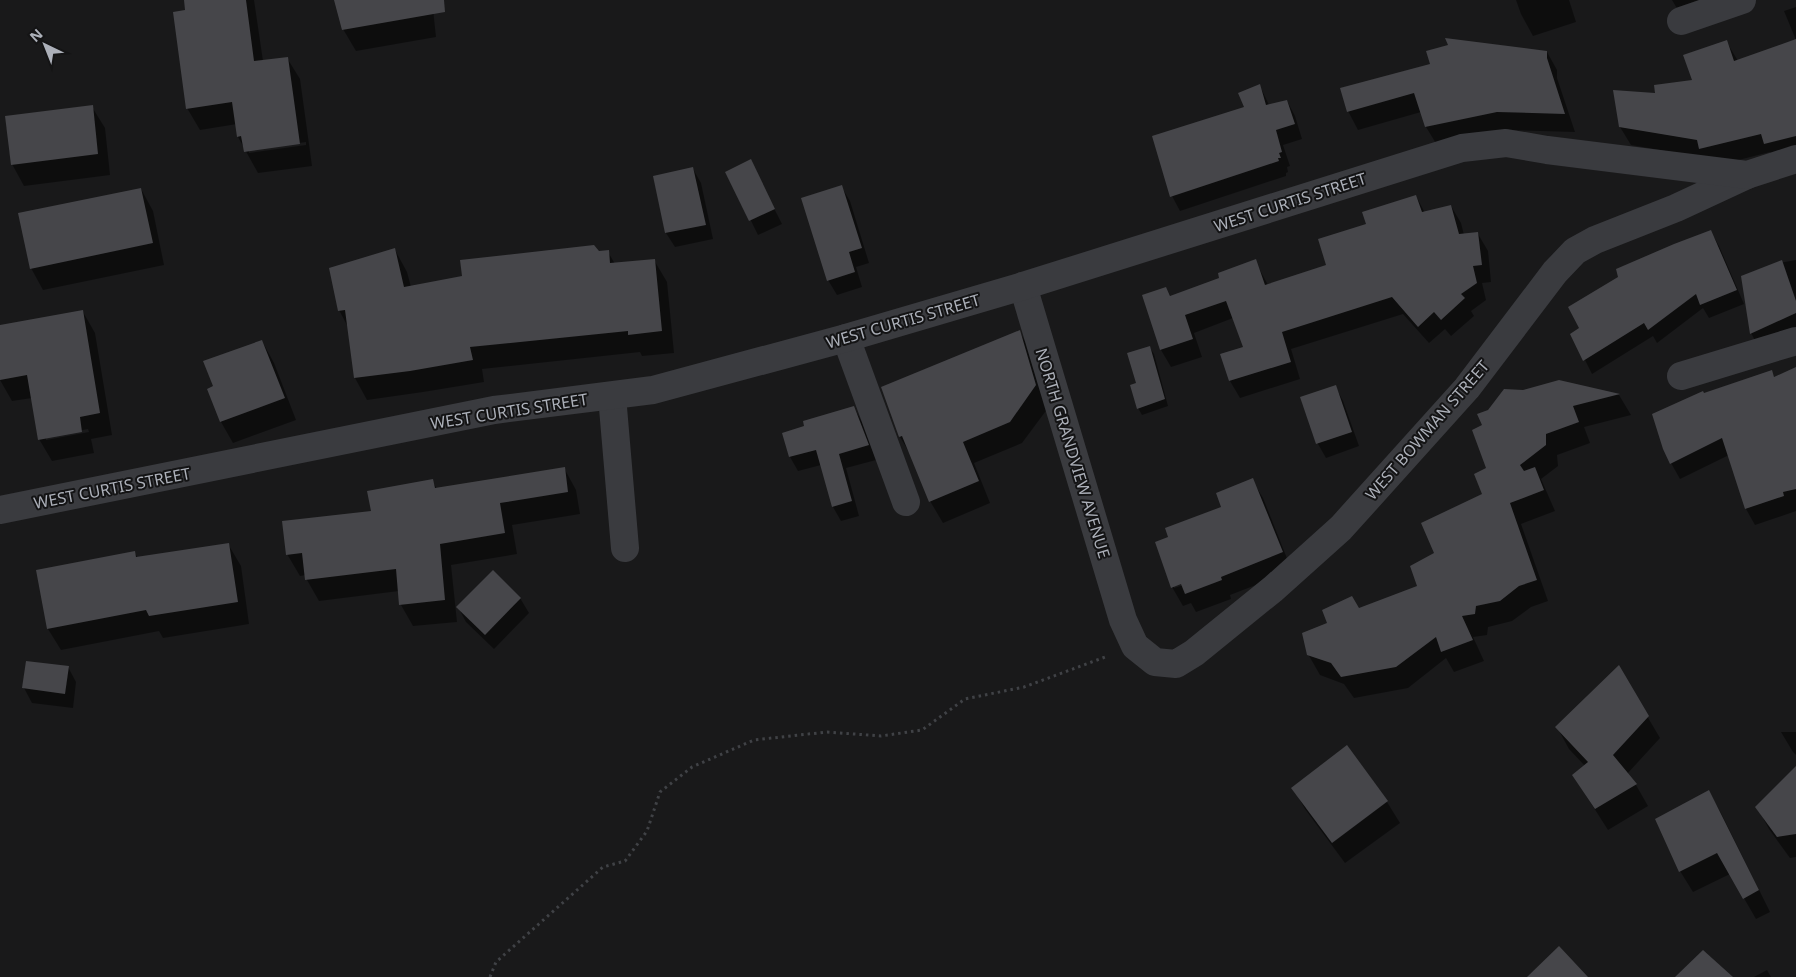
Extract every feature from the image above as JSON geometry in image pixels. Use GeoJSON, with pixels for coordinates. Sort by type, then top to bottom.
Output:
{"type":"FeatureCollection","features":[{"type":"Feature","properties":{"kind":"street"},"geometry":{"type":"LineString","coordinates":[[1681,21],[1742,0]]}},
{"type":"Feature","properties":{"kind":"street","name":"WEST CURTIS STREET"},"geometry":{"type":"LineString","coordinates":[[0,510],[494,410],[653,390],[846,338],[1023,286],[1462,148],[1506,143],[1547,150],[1747,175],[1796,159]]}},
{"type":"Feature","properties":{"kind":"street","name":"WEST BOWMAN STREET"},"geometry":{"type":"LineString","coordinates":[[1123,620],[1135,646],[1155,662],[1176,664],[1194,653],[1341,528],[1467,388],[1555,272],[1576,251],[1595,240],[1676,208],[1747,175]]}},
{"type":"Feature","properties":{"kind":"street","name":"NORTH GRANDVIEW AVENUE"},"geometry":{"type":"LineString","coordinates":[[1023,286],[1123,620]]}},
{"type":"Feature","properties":{"kind":"street"},"geometry":{"type":"LineString","coordinates":[[846,338],[906,502]]}},
{"type":"Feature","properties":{"kind":"street"},"geometry":{"type":"LineString","coordinates":[[1681,376],[1796,341]]}},
{"type":"Feature","properties":{"kind":"street"},"geometry":{"type":"LineString","coordinates":[[612,396],[625,548]]}},
{"type":"Feature","properties":{"kind":"path"},"geometry":{"type":"LineString","coordinates":[[490,977],[496,962],[604,868],[625,861],[647,831],[660,792],[692,767],[754,740],[827,732],[881,736],[922,730],[965,699],[1024,687],[1135,646]]}},
{"type":"Feature","properties":{"kind":"building"},"geometry":{"type":"Polygon","coordinates":[[[184,0],[246,0],[254,61],[288,57],[300,144],[244,152],[241,136],[237,137],[232,102],[186,109],[173,12],[185,10],[184,0]]]}},
{"type":"Feature","properties":{"kind":"building"},"geometry":{"type":"Polygon","coordinates":[[[334,0],[444,0],[445,12],[342,30],[334,0]]]}},
{"type":"Feature","properties":{"kind":"building"},"geometry":{"type":"Polygon","coordinates":[[[1445,38],[1547,51],[1547,58],[1565,114],[1497,112],[1425,127],[1414,93],[1347,112],[1340,88],[1430,64],[1426,51],[1448,45],[1445,38]]]}},
{"type":"Feature","properties":{"kind":"building"},"geometry":{"type":"Polygon","coordinates":[[[1796,39],[1796,136],[1764,144],[1761,134],[1699,149],[1697,140],[1619,127],[1613,90],[1655,93],[1654,85],[1692,80],[1683,55],[1727,40],[1734,61],[1796,39]]]}},
{"type":"Feature","properties":{"kind":"building"},"geometry":{"type":"Polygon","coordinates":[[[1260,84],[1266,105],[1287,100],[1295,124],[1276,130],[1282,152],[1279,153],[1281,158],[1278,158],[1279,161],[1170,197],[1152,136],[1244,107],[1238,93],[1260,84]]]}},
{"type":"Feature","properties":{"kind":"building"},"geometry":{"type":"Polygon","coordinates":[[[93,105],[98,154],[11,165],[5,116],[93,105]]]}},
{"type":"Feature","properties":{"kind":"building"},"geometry":{"type":"Polygon","coordinates":[[[751,159],[775,209],[749,221],[725,172],[751,159]]]}},
{"type":"Feature","properties":{"kind":"building"},"geometry":{"type":"Polygon","coordinates":[[[693,167],[706,225],[665,233],[653,176],[693,167]]]}},
{"type":"Feature","properties":{"kind":"building"},"geometry":{"type":"Polygon","coordinates":[[[842,185],[862,248],[849,252],[855,272],[827,281],[801,198],[842,185]]]}},
{"type":"Feature","properties":{"kind":"building"},"geometry":{"type":"Polygon","coordinates":[[[141,188],[153,243],[30,269],[18,213],[141,188]]]}},
{"type":"Feature","properties":{"kind":"building"},"geometry":{"type":"Polygon","coordinates":[[[1416,195],[1422,212],[1451,205],[1459,234],[1478,232],[1482,265],[1473,266],[1477,283],[1461,294],[1465,298],[1441,320],[1434,312],[1418,327],[1392,297],[1282,332],[1291,362],[1229,381],[1220,354],[1243,347],[1226,301],[1185,315],[1193,339],[1160,350],[1142,295],[1166,287],[1170,296],[1219,278],[1218,273],[1256,259],[1265,285],[1326,265],[1318,239],[1366,224],[1362,212],[1416,195]]]}},
{"type":"Feature","properties":{"kind":"building"},"geometry":{"type":"Polygon","coordinates":[[[1711,230],[1737,290],[1700,305],[1696,294],[1648,330],[1644,323],[1583,361],[1570,334],[1579,328],[1568,307],[1618,277],[1616,269],[1711,230]]]}},
{"type":"Feature","properties":{"kind":"building"},"geometry":{"type":"Polygon","coordinates":[[[594,245],[599,251],[609,250],[610,263],[655,259],[662,331],[628,335],[628,331],[470,347],[473,360],[354,378],[345,310],[338,311],[329,268],[395,248],[404,287],[462,276],[460,260],[594,245]]]}},
{"type":"Feature","properties":{"kind":"building"},"geometry":{"type":"Polygon","coordinates":[[[1782,260],[1796,301],[1796,313],[1750,334],[1741,276],[1782,260]]]}},
{"type":"Feature","properties":{"kind":"building"},"geometry":{"type":"Polygon","coordinates":[[[83,310],[100,413],[80,417],[82,432],[38,440],[27,375],[0,380],[0,325],[83,310]]]}},
{"type":"Feature","properties":{"kind":"building"},"geometry":{"type":"Polygon","coordinates":[[[1020,330],[1036,385],[1010,422],[963,442],[979,481],[929,502],[902,436],[899,437],[881,387],[1020,330]]]}},
{"type":"Feature","properties":{"kind":"building"},"geometry":{"type":"Polygon","coordinates":[[[262,340],[285,398],[220,422],[207,389],[213,386],[203,361],[262,340]]]}},
{"type":"Feature","properties":{"kind":"building"},"geometry":{"type":"Polygon","coordinates":[[[1150,346],[1165,399],[1137,409],[1130,385],[1136,383],[1127,353],[1150,346]]]}},
{"type":"Feature","properties":{"kind":"building"},"geometry":{"type":"Polygon","coordinates":[[[1796,367],[1796,489],[1783,492],[1784,496],[1745,509],[1722,438],[1670,464],[1663,449],[1652,414],[1703,391],[1704,393],[1772,370],[1774,377],[1796,367]]]}},
{"type":"Feature","properties":{"kind":"building"},"geometry":{"type":"Polygon","coordinates":[[[1559,380],[1620,394],[1573,406],[1579,422],[1546,434],[1546,445],[1520,465],[1524,471],[1535,467],[1544,490],[1510,503],[1537,580],[1519,586],[1500,601],[1476,606],[1475,614],[1462,616],[1473,640],[1441,652],[1436,637],[1396,667],[1341,677],[1331,663],[1307,655],[1302,633],[1327,623],[1322,610],[1352,596],[1359,608],[1417,586],[1410,566],[1434,553],[1421,523],[1482,494],[1474,474],[1486,468],[1472,430],[1482,425],[1477,414],[1488,410],[1504,389],[1523,390],[1559,380]]]}},
{"type":"Feature","properties":{"kind":"building"},"geometry":{"type":"Polygon","coordinates":[[[1336,385],[1352,432],[1316,444],[1300,397],[1336,385]]]}},
{"type":"Feature","properties":{"kind":"building"},"geometry":{"type":"Polygon","coordinates":[[[854,406],[869,445],[839,454],[852,501],[832,507],[816,450],[789,457],[782,433],[804,426],[803,421],[854,406]]]}},
{"type":"Feature","properties":{"kind":"building"},"geometry":{"type":"Polygon","coordinates":[[[565,467],[568,492],[500,503],[505,533],[440,544],[445,600],[399,605],[396,569],[305,580],[302,553],[286,555],[282,521],[371,511],[367,491],[433,479],[435,488],[565,467]]]}},
{"type":"Feature","properties":{"kind":"building"},"geometry":{"type":"Polygon","coordinates":[[[1253,478],[1283,552],[1221,577],[1222,580],[1185,594],[1181,584],[1171,588],[1155,542],[1168,537],[1165,528],[1221,507],[1216,493],[1253,478]]]}},
{"type":"Feature","properties":{"kind":"building"},"geometry":{"type":"Polygon","coordinates":[[[229,543],[238,602],[149,616],[146,610],[47,629],[36,570],[135,551],[136,557],[229,543]]]}},
{"type":"Feature","properties":{"kind":"building"},"geometry":{"type":"Polygon","coordinates":[[[493,570],[521,598],[485,635],[456,607],[493,570]]]}},
{"type":"Feature","properties":{"kind":"building"},"geometry":{"type":"Polygon","coordinates":[[[26,661],[69,666],[65,694],[22,688],[26,661]]]}},
{"type":"Feature","properties":{"kind":"building"},"geometry":{"type":"Polygon","coordinates":[[[1619,665],[1649,716],[1613,755],[1637,784],[1595,809],[1572,775],[1588,762],[1555,727],[1619,665]]]}},
{"type":"Feature","properties":{"kind":"building"},"geometry":{"type":"Polygon","coordinates":[[[1347,745],[1388,801],[1332,843],[1291,788],[1347,745]]]}},
{"type":"Feature","properties":{"kind":"building"},"geometry":{"type":"Polygon","coordinates":[[[1796,766],[1796,834],[1777,837],[1755,807],[1796,766]]]}},
{"type":"Feature","properties":{"kind":"building"},"geometry":{"type":"Polygon","coordinates":[[[1709,790],[1759,890],[1743,899],[1717,853],[1679,872],[1655,819],[1709,790]]]}},
{"type":"Feature","properties":{"kind":"building"},"geometry":{"type":"Polygon","coordinates":[[[1559,946],[1588,977],[1527,977],[1559,946]]]}},
{"type":"Feature","properties":{"kind":"building"},"geometry":{"type":"Polygon","coordinates":[[[1703,950],[1733,977],[1675,977],[1703,950]]]}}]}
